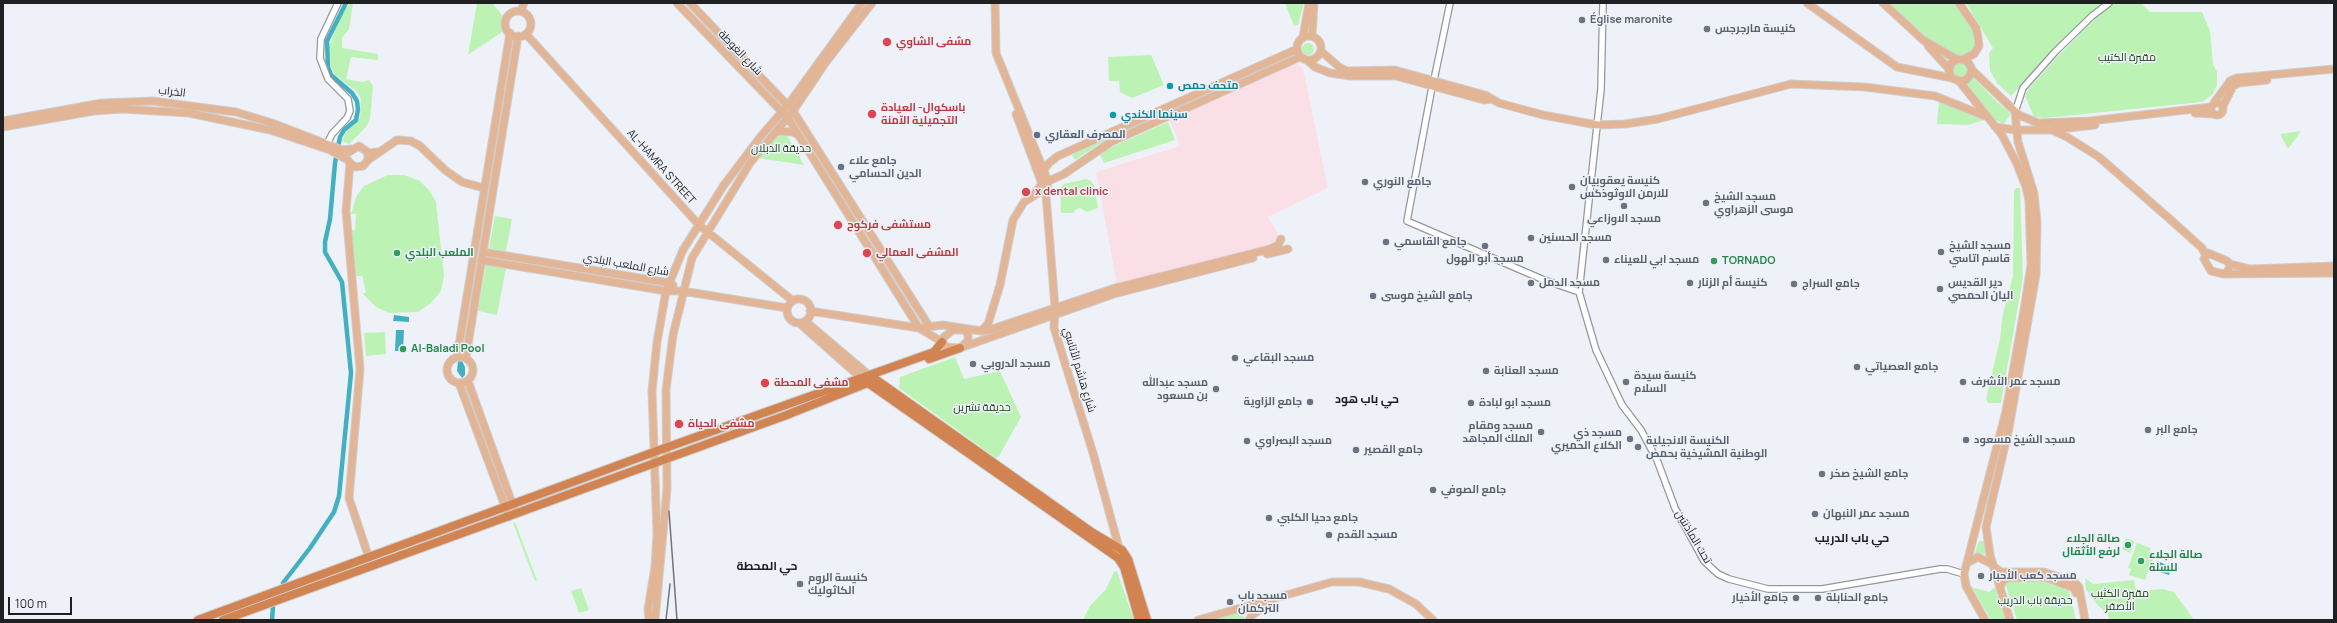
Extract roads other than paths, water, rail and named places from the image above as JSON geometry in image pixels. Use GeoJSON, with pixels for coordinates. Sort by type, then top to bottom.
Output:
{"type":"FeatureCollection","features":[{"type":"Feature","properties":{"kind":"highway"},"geometry":{"type":"LineString","coordinates":[[216,613],[228,619],[666,459],[934,352],[942,342]]}},
{"type":"Feature","properties":{"kind":"highway"},"geometry":{"type":"LineString","coordinates":[[198,620],[509,507],[654,452],[960,348]]}},
{"type":"Feature","properties":{"kind":"highway"},"geometry":{"type":"LineString","coordinates":[[869,379],[1002,479],[1128,559],[1147,620]]}},
{"type":"Feature","properties":{"kind":"highway"},"geometry":{"type":"LineString","coordinates":[[1117,551],[1124,567],[1139,620]]}},
{"type":"Feature","properties":{"kind":"highway"},"geometry":{"type":"LineString","coordinates":[[228,619],[231,607]]}},
{"type":"Feature","properties":{"kind":"highway"},"geometry":{"type":"LineString","coordinates":[[243,620],[256,608]]}},
{"type":"Feature","properties":{"kind":"main road"},"geometry":{"type":"LineString","coordinates":[[510,33],[518,36],[526,34],[531,27],[530,19],[518,11],[516,3]]}},
{"type":"Feature","properties":{"kind":"main road"},"geometry":{"type":"LineString","coordinates":[[457,357],[510,33],[506,26],[506,19],[518,11],[524,3]]}},
{"type":"Feature","properties":{"kind":"main road","name":"شارع الغوطة"},"geometry":{"type":"LineString","coordinates":[[678,3],[785,115],[801,138],[819,172],[919,328]]}},
{"type":"Feature","properties":{"kind":"main road"},"geometry":{"type":"LineString","coordinates":[[690,3],[793,111],[929,326]]}},
{"type":"Feature","properties":{"kind":"main road"},"geometry":{"type":"LineString","coordinates":[[655,620],[666,489],[666,390],[673,335],[682,291],[692,258],[706,231],[750,163],[777,131],[788,105],[862,3]]}},
{"type":"Feature","properties":{"kind":"main road"},"geometry":{"type":"LineString","coordinates":[[648,620],[648,609],[655,568],[657,534],[652,391],[657,342],[666,291],[683,250],[732,174],[761,136],[785,115],[793,111],[826,62],[872,3]]}},
{"type":"Feature","properties":{"kind":"main road"},"geometry":{"type":"LineString","coordinates":[[992,3],[991,53],[1045,182]]}},
{"type":"Feature","properties":{"kind":"main road"},"geometry":{"type":"LineString","coordinates":[[995,3],[996,53],[1041,173]]}},
{"type":"Feature","properties":{"kind":"main road"},"geometry":{"type":"LineString","coordinates":[[1309,3],[1303,37],[1299,41],[1297,49],[1304,59],[1320,70],[1350,76],[1389,75],[1433,83],[1485,95],[1490,99],[1543,115],[1597,125],[1625,124],[1658,119],[1791,84],[1865,87],[1936,96],[1978,112],[1990,119]]}},
{"type":"Feature","properties":{"kind":"main road"},"geometry":{"type":"LineString","coordinates":[[1312,36],[1314,3]]}},
{"type":"Feature","properties":{"kind":"main road"},"geometry":{"type":"LineString","coordinates":[[1807,3],[1897,67],[1966,80],[1972,70]]}},
{"type":"Feature","properties":{"kind":"main road"},"geometry":{"type":"LineString","coordinates":[[1883,3],[1923,40],[1990,119],[2013,154],[2027,192],[2030,265],[2006,411],[1975,537],[1964,574],[1966,586],[1986,620]]}},
{"type":"Feature","properties":{"kind":"main road"},"geometry":{"type":"LineString","coordinates":[[1949,69],[1951,63],[1974,54],[1979,46],[1976,28],[1959,3]]}},
{"type":"Feature","properties":{"kind":"main road","name":"AL-HAMRA STREET"},"geometry":{"type":"LineString","coordinates":[[526,34],[699,225],[793,301]]}},
{"type":"Feature","properties":{"kind":"main road"},"geometry":{"type":"LineString","coordinates":[[466,357],[518,36]]}},
{"type":"Feature","properties":{"kind":"main road"},"geometry":{"type":"LineString","coordinates":[[1303,37],[1312,36],[1320,42],[1321,51],[1331,61],[1347,71],[1390,70],[1433,83]]}},
{"type":"Feature","properties":{"kind":"main road"},"geometry":{"type":"LineString","coordinates":[[1923,40],[1956,60]]}},
{"type":"Feature","properties":{"kind":"main road"},"geometry":{"type":"LineString","coordinates":[[1041,173],[1048,163],[1058,156],[1297,49]]}},
{"type":"Feature","properties":{"kind":"main road"},"geometry":{"type":"LineString","coordinates":[[981,331],[988,324],[1000,285],[1013,220],[1020,207],[1045,182],[1056,178],[1111,142],[1304,59],[1316,58],[1321,51]]}},
{"type":"Feature","properties":{"kind":"main road"},"geometry":{"type":"LineString","coordinates":[[1964,59],[1970,64],[1972,70],[2015,112],[2028,121],[2045,124],[2213,108],[2221,114],[2229,91],[2239,83],[2334,73]]}},
{"type":"Feature","properties":{"kind":"main road"},"geometry":{"type":"LineString","coordinates":[[1320,70],[1331,61]]}},
{"type":"Feature","properties":{"kind":"main road"},"geometry":{"type":"LineString","coordinates":[[2213,108],[2230,80],[2237,78],[2334,69]]}},
{"type":"Feature","properties":{"kind":"main road","name":"الخراب"},"geometry":{"type":"LineString","coordinates":[[3,121],[102,103],[152,101],[236,112],[272,123],[330,147]]}},
{"type":"Feature","properties":{"kind":"main road"},"geometry":{"type":"LineString","coordinates":[[1996,127],[2015,130],[2050,130],[2178,114],[2213,108],[2219,103],[2223,106]]}},
{"type":"Feature","properties":{"kind":"main road"},"geometry":{"type":"LineString","coordinates":[[3,128],[94,111],[155,110],[189,113],[270,130],[330,147],[341,152],[349,162],[360,167]]}},
{"type":"Feature","properties":{"kind":"main road"},"geometry":{"type":"LineString","coordinates":[[2010,620],[1993,566],[1986,527],[2008,428],[2036,275],[2037,222],[2034,188],[2015,130],[2015,112]]}},
{"type":"Feature","properties":{"kind":"main road"},"geometry":{"type":"LineString","coordinates":[[2005,128],[2014,120]]}},
{"type":"Feature","properties":{"kind":"main road"},"geometry":{"type":"LineString","coordinates":[[2050,130],[2067,137],[2098,157],[2202,248],[2205,254],[2204,259],[2209,269],[2218,274],[2334,273]]}},
{"type":"Feature","properties":{"kind":"main road"},"geometry":{"type":"LineString","coordinates":[[777,131],[793,132],[801,138]]}},
{"type":"Feature","properties":{"kind":"main road"},"geometry":{"type":"LineString","coordinates":[[347,191],[351,180],[360,167],[378,152],[397,140],[411,141],[420,146],[445,170],[462,182],[484,188]]}},
{"type":"Feature","properties":{"kind":"main road"},"geometry":{"type":"LineString","coordinates":[[341,152],[360,146],[371,154],[378,152]]}},
{"type":"Feature","properties":{"kind":"main road"},"geometry":{"type":"LineString","coordinates":[[351,148],[348,154],[349,162],[346,211],[360,369],[349,498],[369,558]]}},
{"type":"Feature","properties":{"kind":"main road"},"geometry":{"type":"LineString","coordinates":[[368,152],[368,160]]}},
{"type":"Feature","properties":{"kind":"main road"},"geometry":{"type":"LineString","coordinates":[[1048,163],[1048,170],[1056,178]]}},
{"type":"Feature","properties":{"kind":"main road","name":"شارع هاشم الأتاسي"},"geometry":{"type":"LineString","coordinates":[[1045,182],[1054,328],[1062,359],[1093,454],[1117,551]]}},
{"type":"Feature","properties":{"kind":"main road"},"geometry":{"type":"LineString","coordinates":[[1035,193],[1046,195]]}},
{"type":"Feature","properties":{"kind":"main road"},"geometry":{"type":"LineString","coordinates":[[919,328],[942,342],[944,346],[950,349],[960,348],[1115,288],[1270,249],[1278,245],[1281,239]]}},
{"type":"Feature","properties":{"kind":"main road"},"geometry":{"type":"LineString","coordinates":[[810,311],[919,328],[943,325],[981,331],[1144,285],[1288,249]]}},
{"type":"Feature","properties":{"kind":"main road","name":"شارع الملعب البلدي"},"geometry":{"type":"LineString","coordinates":[[483,252],[670,283],[682,291]]}},
{"type":"Feature","properties":{"kind":"main road"},"geometry":{"type":"LineString","coordinates":[[2205,254],[2208,253],[2221,257],[2230,264],[2250,269],[2334,266]]}},
{"type":"Feature","properties":{"kind":"main road","name":"شارع الملعب البلدي"},"geometry":{"type":"LineString","coordinates":[[481,260],[666,291],[682,291]]}},
{"type":"Feature","properties":{"kind":"main road"},"geometry":{"type":"LineString","coordinates":[[2224,274],[2228,271],[2230,264]]}},
{"type":"Feature","properties":{"kind":"main road"},"geometry":{"type":"LineString","coordinates":[[2237,274],[2250,269]]}},
{"type":"Feature","properties":{"kind":"main road"},"geometry":{"type":"LineString","coordinates":[[682,291],[787,308]]}},
{"type":"Feature","properties":{"kind":"main road"},"geometry":{"type":"LineString","coordinates":[[787,308],[793,301],[805,301],[810,311]]}},
{"type":"Feature","properties":{"kind":"main road"},"geometry":{"type":"LineString","coordinates":[[787,308],[791,320],[802,322],[869,379]]}},
{"type":"Feature","properties":{"kind":"main road"},"geometry":{"type":"LineString","coordinates":[[802,322],[810,311]]}},
{"type":"Feature","properties":{"kind":"main road"},"geometry":{"type":"LineString","coordinates":[[960,348],[968,341],[968,334],[961,329]]}},
{"type":"Feature","properties":{"kind":"main road"},"geometry":{"type":"LineString","coordinates":[[942,342],[948,333],[961,329]]}},
{"type":"Feature","properties":{"kind":"main road"},"geometry":{"type":"LineString","coordinates":[[457,357],[466,357],[472,362],[474,369],[472,376],[468,381],[459,383],[452,380],[447,370],[449,362],[457,357]]}},
{"type":"Feature","properties":{"kind":"main road"},"geometry":{"type":"LineString","coordinates":[[468,381],[512,516]]}},
{"type":"Feature","properties":{"kind":"main road"},"geometry":{"type":"LineString","coordinates":[[459,383],[509,507]]}},
{"type":"Feature","properties":{"kind":"main road"},"geometry":{"type":"LineString","coordinates":[[1967,563],[1978,557],[2002,572],[2044,572],[2072,585],[2082,620]]}},
{"type":"Feature","properties":{"kind":"main road"},"geometry":{"type":"LineString","coordinates":[[2000,588],[2003,580],[2008,578],[2045,577],[2079,587],[2085,620]]}},
{"type":"Feature","properties":{"kind":"main road"},"geometry":{"type":"LineString","coordinates":[[1198,620],[1332,582],[1359,582],[1398,592],[1416,604],[1433,620]]}},
{"type":"Feature","properties":{"kind":"main road"},"geometry":{"type":"LineString","coordinates":[[1248,620],[1252,615],[1277,598]]}},
{"type":"Feature","properties":{"kind":"main road"},"geometry":{"type":"LineString","coordinates":[[1247,606],[1248,620]]}},
{"type":"Feature","properties":{"kind":"street"},"geometry":{"type":"LineString","coordinates":[[330,147],[332,134],[350,111],[348,99],[328,79],[320,58],[321,39],[338,3]]}},
{"type":"Feature","properties":{"kind":"street"},"geometry":{"type":"LineString","coordinates":[[1450,3],[1407,221],[1544,280],[1579,292],[1597,125],[1604,3]]}},
{"type":"Feature","properties":{"kind":"street"},"geometry":{"type":"LineString","coordinates":[[2015,112],[2023,88],[2060,47],[2092,16],[2109,3]]}},
{"type":"Feature","properties":{"kind":"street","name":"تحت المأذنتين"},"geometry":{"type":"LineString","coordinates":[[1579,292],[1596,350],[1622,405],[1641,430],[1657,460],[1675,508],[1704,560],[1718,574],[1734,581],[1768,589],[1809,589],[1844,586],[1933,570],[1947,569],[1964,574]]}},
{"type":"Feature","properties":{"kind":"water"},"geometry":{"type":"Polygon","coordinates":[[[394,315],[409,317],[409,322],[393,321],[394,315]]]}},
{"type":"Feature","properties":{"kind":"water"},"geometry":{"type":"Polygon","coordinates":[[[396,330],[404,330],[403,351],[395,351],[396,330]]]}},
{"type":"Feature","properties":{"kind":"water"},"geometry":{"type":"Polygon","coordinates":[[[458,361],[462,361],[465,367],[465,375],[462,378],[457,371],[458,361]]]}},
{"type":"Feature","properties":{"kind":"water"},"geometry":{"type":"Polygon","coordinates":[[[2157,561],[2172,567],[2169,575],[2154,570],[2157,561]]]}},
{"type":"Feature","properties":{"kind":"waterway"},"geometry":{"type":"LineString","coordinates":[[283,583],[310,548],[334,512],[339,496],[351,373],[342,282],[325,252],[325,242],[330,219],[335,163],[340,137],[344,130],[356,120],[358,110],[357,101],[352,93],[331,75],[328,67],[327,41],[346,3]]}},
{"type":"Feature","properties":{"kind":"waterway"},"geometry":{"type":"LineString","coordinates":[[272,620],[273,607]]}},
{"type":"Feature","properties":{"kind":"railway"},"geometry":{"type":"LineString","coordinates":[[669,511],[677,620]]}},
{"type":"Feature","properties":{"kind":"railway"},"geometry":{"type":"LineString","coordinates":[[666,620],[670,584]]}},
{"type":"Feature","properties":{"kind":"place","name":"Église maronite"},"geometry":{"type":"Point","coordinates":[1582,20]}},
{"type":"Feature","properties":{"kind":"place","name":"كنيسة مارجرجس"},"geometry":{"type":"Point","coordinates":[1707,29]}},
{"type":"Feature","properties":{"kind":"place","name":"مشفى الشاوي"},"geometry":{"type":"Point","coordinates":[887,42]}},
{"type":"Feature","properties":{"kind":"place","name":"متحف حمص"},"geometry":{"type":"Point","coordinates":[1170,86]}},
{"type":"Feature","properties":{"kind":"place","name":"باسكوال- العيادة التجميلية الآمنة"},"geometry":{"type":"Point","coordinates":[872,114]}},
{"type":"Feature","properties":{"kind":"place","name":"سينما الكندي"},"geometry":{"type":"Point","coordinates":[1113,115]}},
{"type":"Feature","properties":{"kind":"place","name":"المصرف العقاري"},"geometry":{"type":"Point","coordinates":[1037,135]}},
{"type":"Feature","properties":{"kind":"place","name":"جامع علاء الدين الحسامي"},"geometry":{"type":"Point","coordinates":[841,167]}},
{"type":"Feature","properties":{"kind":"place","name":"جامع النوري"},"geometry":{"type":"Point","coordinates":[1365,182]}},
{"type":"Feature","properties":{"kind":"place","name":"كنيسة يعقوبيان للارمن الاوثوذكس"},"geometry":{"type":"Point","coordinates":[1572,187]}},
{"type":"Feature","properties":{"kind":"place","name":"x dental clinic"},"geometry":{"type":"Point","coordinates":[1026,192]}},
{"type":"Feature","properties":{"kind":"place","name":"مسجد الشيخ موسى الزهراوي"},"geometry":{"type":"Point","coordinates":[1706,203]}},
{"type":"Feature","properties":{"kind":"place","name":"مسجد الاوزاعي"},"geometry":{"type":"Point","coordinates":[1624,206]}},
{"type":"Feature","properties":{"kind":"place","name":"مستشفى فركوح"},"geometry":{"type":"Point","coordinates":[838,225]}},
{"type":"Feature","properties":{"kind":"place","name":"مسجد الحسنين"},"geometry":{"type":"Point","coordinates":[1531,238]}},
{"type":"Feature","properties":{"kind":"place","name":"جامع القاسمي"},"geometry":{"type":"Point","coordinates":[1386,242]}},
{"type":"Feature","properties":{"kind":"place","name":"مسجد أبو الهول"},"geometry":{"type":"Point","coordinates":[1485,246]}},
{"type":"Feature","properties":{"kind":"place","name":"مسجد الشيخ قاسم اتاسي"},"geometry":{"type":"Point","coordinates":[1941,252]}},
{"type":"Feature","properties":{"kind":"place","name":"الملعب البلدي"},"geometry":{"type":"Point","coordinates":[397,253]}},
{"type":"Feature","properties":{"kind":"place","name":"المشفى العمالي"},"geometry":{"type":"Point","coordinates":[867,253]}},
{"type":"Feature","properties":{"kind":"place","name":"مسجد ابي للعيناء"},"geometry":{"type":"Point","coordinates":[1606,260]}},
{"type":"Feature","properties":{"kind":"place","name":"TORNADO"},"geometry":{"type":"Point","coordinates":[1714,261]}},
{"type":"Feature","properties":{"kind":"place","name":"مسجد الدمل"},"geometry":{"type":"Point","coordinates":[1531,283]}},
{"type":"Feature","properties":{"kind":"place","name":"كنيسة أم الزنار"},"geometry":{"type":"Point","coordinates":[1690,283]}},
{"type":"Feature","properties":{"kind":"place","name":"جامع السراج"},"geometry":{"type":"Point","coordinates":[1794,284]}},
{"type":"Feature","properties":{"kind":"place","name":"دير القديس اليان الحمصي"},"geometry":{"type":"Point","coordinates":[1940,289]}},
{"type":"Feature","properties":{"kind":"place","name":"جامع الشيخ موسى"},"geometry":{"type":"Point","coordinates":[1373,296]}},
{"type":"Feature","properties":{"kind":"place","name":"Al-Baladi Pool"},"geometry":{"type":"Point","coordinates":[403,349]}},
{"type":"Feature","properties":{"kind":"place","name":"مسجد البقاعي"},"geometry":{"type":"Point","coordinates":[1235,358]}},
{"type":"Feature","properties":{"kind":"place","name":"مسجد الدروبي"},"geometry":{"type":"Point","coordinates":[973,364]}},
{"type":"Feature","properties":{"kind":"place","name":"جامع العصياتي"},"geometry":{"type":"Point","coordinates":[1857,367]}},
{"type":"Feature","properties":{"kind":"place","name":"مسجد العنابة"},"geometry":{"type":"Point","coordinates":[1486,371]}},
{"type":"Feature","properties":{"kind":"place","name":"كنيسة سيدة السلام"},"geometry":{"type":"Point","coordinates":[1626,382]}},
{"type":"Feature","properties":{"kind":"place","name":"مسجد عمر الأشرف"},"geometry":{"type":"Point","coordinates":[1963,382]}},
{"type":"Feature","properties":{"kind":"place","name":"مشفى المحطة"},"geometry":{"type":"Point","coordinates":[765,383]}},
{"type":"Feature","properties":{"kind":"place","name":"مسجد عبدالله بن مسعود"},"geometry":{"type":"Point","coordinates":[1216,389]}},
{"type":"Feature","properties":{"kind":"place","name":"جامع الزاوية"},"geometry":{"type":"Point","coordinates":[1310,402]}},
{"type":"Feature","properties":{"kind":"place","name":"مسجد ابو لبادة"},"geometry":{"type":"Point","coordinates":[1471,403]}},
{"type":"Feature","properties":{"kind":"place","name":"مشفى الحياة"},"geometry":{"type":"Point","coordinates":[679,424]}},
{"type":"Feature","properties":{"kind":"place","name":"جامع البر"},"geometry":{"type":"Point","coordinates":[2148,430]}},
{"type":"Feature","properties":{"kind":"place","name":"مسجد ومقام الملك المجاهد"},"geometry":{"type":"Point","coordinates":[1541,432]}},
{"type":"Feature","properties":{"kind":"place","name":"مسجد ذي الكلاع الحميري"},"geometry":{"type":"Point","coordinates":[1630,439]}},
{"type":"Feature","properties":{"kind":"place","name":"مسجد الشيخ مسعود"},"geometry":{"type":"Point","coordinates":[1966,440]}},
{"type":"Feature","properties":{"kind":"place","name":"مسجد البصراوي"},"geometry":{"type":"Point","coordinates":[1247,441]}},
{"type":"Feature","properties":{"kind":"place","name":"الكنيسة الانجيلية الوطنية المشيخية بحمص"},"geometry":{"type":"Point","coordinates":[1638,447]}},
{"type":"Feature","properties":{"kind":"place","name":"جامع القصير"},"geometry":{"type":"Point","coordinates":[1356,450]}},
{"type":"Feature","properties":{"kind":"place","name":"جامع الشيخ صخر"},"geometry":{"type":"Point","coordinates":[1822,474]}},
{"type":"Feature","properties":{"kind":"place","name":"جامع الصوفي"},"geometry":{"type":"Point","coordinates":[1433,490]}},
{"type":"Feature","properties":{"kind":"place","name":"مسجد عمر النبهان"},"geometry":{"type":"Point","coordinates":[1815,514]}},
{"type":"Feature","properties":{"kind":"place","name":"جامع دحيا الكلبي"},"geometry":{"type":"Point","coordinates":[1269,518]}},
{"type":"Feature","properties":{"kind":"place","name":"مسجد القدم"},"geometry":{"type":"Point","coordinates":[1329,535]}},
{"type":"Feature","properties":{"kind":"place","name":"صالة الجلاء لرفع الأثقال"},"geometry":{"type":"Point","coordinates":[2128,545]}},
{"type":"Feature","properties":{"kind":"place","name":"صالة الجلاء للسلة"},"geometry":{"type":"Point","coordinates":[2141,561]}},
{"type":"Feature","properties":{"kind":"place","name":"مسجد كعب الأحبار"},"geometry":{"type":"Point","coordinates":[1981,576]}},
{"type":"Feature","properties":{"kind":"place","name":"كنيسة الروم الكاثوليك"},"geometry":{"type":"Point","coordinates":[800,584]}},
{"type":"Feature","properties":{"kind":"place","name":"جامع الأخيار"},"geometry":{"type":"Point","coordinates":[1796,598]}},
{"type":"Feature","properties":{"kind":"place","name":"جامع الحنابلة"},"geometry":{"type":"Point","coordinates":[1818,598]}},
{"type":"Feature","properties":{"kind":"place","name":"مسجد باب التركمان"},"geometry":{"type":"Point","coordinates":[1230,602]}},
{"type":"Feature","properties":{"kind":"district","name":"حي باب هود"},"geometry":{"type":"Point","coordinates":[1367,400]}},
{"type":"Feature","properties":{"kind":"district","name":"حي باب الدريب"},"geometry":{"type":"Point","coordinates":[1852,539]}},
{"type":"Feature","properties":{"kind":"district","name":"حي المحطة"},"geometry":{"type":"Point","coordinates":[767,567]}},
{"type":"Feature","properties":{"kind":"park label","name":"مقبرة الكتيب"},"geometry":{"type":"Point","coordinates":[2127,58]}},
{"type":"Feature","properties":{"kind":"park label","name":"حديقة الدبلان"},"geometry":{"type":"Point","coordinates":[781,149]}},
{"type":"Feature","properties":{"kind":"park label","name":"حديقة تشرين"},"geometry":{"type":"Point","coordinates":[982,408]}},
{"type":"Feature","properties":{"kind":"park label","name":"مقبرة الكثيب الأصفر"},"geometry":{"type":"Point","coordinates":[2120,600]}},
{"type":"Feature","properties":{"kind":"park label","name":"حديقة باب الدريب"},"geometry":{"type":"Point","coordinates":[2035,601]}}]}
